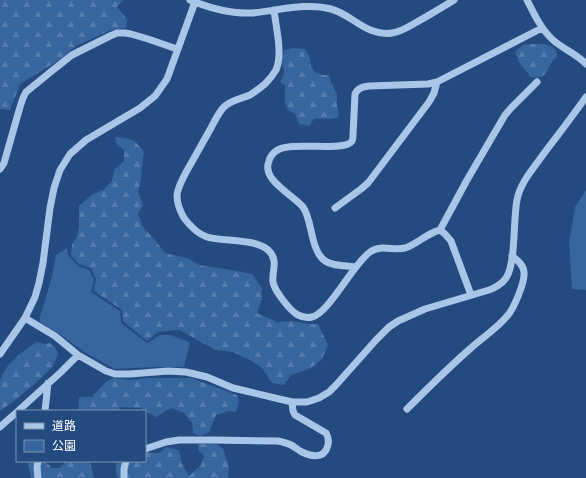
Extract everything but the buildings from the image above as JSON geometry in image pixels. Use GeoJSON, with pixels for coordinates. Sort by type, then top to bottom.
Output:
{"type":"FeatureCollection","features":[{"type":"Feature","properties":{"kind":"street"},"geometry":{"type":"LineString","coordinates":[[0,354],[25,318],[35,297],[43,264],[50,208],[54,188],[60,170],[70,154],[86,140],[140,108],[155,96],[166,78],[192,1],[237,13],[253,13],[316,6],[331,9],[343,14],[368,29],[386,34],[404,29],[454,0]]}},
{"type":"Feature","properties":{"kind":"street"},"geometry":{"type":"LineString","coordinates":[[527,0],[542,28],[553,40],[586,64]]}},
{"type":"Feature","properties":{"kind":"street"},"geometry":{"type":"LineString","coordinates":[[274,10],[279,59],[275,72],[263,86],[254,93],[227,104],[222,108],[176,194],[177,202],[185,219],[190,226],[200,234],[208,237],[261,245],[270,251],[274,261],[273,282],[275,288],[292,311],[297,315],[312,317],[319,314],[341,288],[355,267],[370,252],[376,249],[403,248],[412,246],[435,231],[440,230],[505,115],[538,82]]}},
{"type":"Feature","properties":{"kind":"street"},"geometry":{"type":"LineString","coordinates":[[355,267],[329,263],[320,257],[316,252],[308,218],[304,208],[273,180],[269,173],[268,163],[271,156],[276,150],[282,148],[295,146],[338,146],[350,143],[353,135],[355,94],[358,89],[369,86],[428,84],[437,82],[542,28]]}},
{"type":"Feature","properties":{"kind":"street"},"geometry":{"type":"LineString","coordinates":[[0,169],[4,163],[20,107],[26,92],[72,55],[117,33],[131,34],[177,49]]}},
{"type":"Feature","properties":{"kind":"street"},"geometry":{"type":"LineString","coordinates":[[335,208],[368,183],[429,102],[434,93],[437,82]]}},
{"type":"Feature","properties":{"kind":"street"},"geometry":{"type":"LineString","coordinates":[[25,318],[55,336],[78,355],[106,371],[115,374],[168,370],[186,372],[207,377],[233,388],[292,402],[307,402],[319,398],[329,392],[376,340],[389,327],[398,321],[425,309],[489,290],[506,278],[510,269],[517,199],[520,188],[586,97]]}},
{"type":"Feature","properties":{"kind":"street"},"geometry":{"type":"LineString","coordinates":[[440,230],[451,241],[471,295]]}},
{"type":"Feature","properties":{"kind":"street"},"geometry":{"type":"LineString","coordinates":[[407,409],[449,368],[508,315],[522,286],[525,274],[521,264],[512,256]]}},
{"type":"Feature","properties":{"kind":"street"},"geometry":{"type":"LineString","coordinates":[[18,410],[78,355]]}},
{"type":"Feature","properties":{"kind":"street"},"geometry":{"type":"LineString","coordinates":[[45,410],[48,383]]}},
{"type":"Feature","properties":{"kind":"street"},"geometry":{"type":"LineString","coordinates":[[146,449],[166,442],[179,440],[278,441],[315,456],[326,452],[329,441],[326,433],[295,415],[293,412],[292,402]]}},
{"type":"Feature","properties":{"kind":"street"},"geometry":{"type":"LineString","coordinates":[[0,427],[16,412]]}},
{"type":"Feature","properties":{"kind":"street"},"geometry":{"type":"LineString","coordinates":[[38,462],[38,478]]}},
{"type":"Feature","properties":{"kind":"street"},"geometry":{"type":"LineString","coordinates":[[124,478],[126,462]]}},
{"type":"Feature","properties":{"kind":"green space"},"geometry":{"type":"Polygon","coordinates":[[[0,0],[123,0],[117,7],[127,19],[126,28],[111,30],[76,46],[61,59],[20,84],[10,110],[0,109],[0,0]]]}},
{"type":"Feature","properties":{"kind":"green space"},"geometry":{"type":"Polygon","coordinates":[[[524,44],[545,44],[554,48],[557,57],[553,60],[545,75],[537,78],[530,77],[519,62],[515,52],[524,44]]]}},
{"type":"Feature","properties":{"kind":"green space"},"geometry":{"type":"Polygon","coordinates":[[[292,48],[305,49],[310,58],[311,66],[315,72],[323,75],[329,75],[331,83],[337,94],[339,114],[337,118],[314,119],[309,126],[299,124],[295,114],[289,111],[285,104],[285,85],[280,82],[284,74],[282,56],[285,50],[292,48]]]}},
{"type":"Feature","properties":{"kind":"green space"},"geometry":{"type":"Polygon","coordinates":[[[115,137],[132,140],[138,144],[144,152],[138,192],[143,205],[138,214],[143,227],[165,253],[187,258],[199,265],[252,274],[262,288],[262,298],[257,313],[277,322],[292,321],[318,324],[328,345],[322,359],[311,368],[291,375],[284,385],[272,383],[262,368],[252,361],[233,352],[215,350],[180,330],[158,332],[147,341],[123,321],[122,310],[94,291],[96,279],[91,268],[79,264],[71,255],[72,244],[77,237],[79,225],[79,206],[93,194],[103,190],[112,181],[114,170],[124,161],[124,150],[117,145],[115,137]]]}},
{"type":"Feature","properties":{"kind":"green space"},"geometry":{"type":"Polygon","coordinates":[[[586,190],[586,290],[572,289],[569,243],[575,207],[586,190]]]}},
{"type":"Feature","properties":{"kind":"green space"},"geometry":{"type":"Polygon","coordinates":[[[67,248],[68,255],[78,266],[89,270],[94,280],[91,292],[120,311],[121,323],[147,343],[160,335],[170,335],[190,342],[184,367],[115,369],[86,353],[40,322],[56,255],[67,248]]]}},
{"type":"Feature","properties":{"kind":"green space"},"geometry":{"type":"Polygon","coordinates":[[[37,342],[45,344],[50,343],[55,347],[58,354],[53,366],[37,382],[0,411],[0,383],[5,371],[14,359],[37,342]]]}},
{"type":"Feature","properties":{"kind":"green space"},"geometry":{"type":"Polygon","coordinates":[[[113,378],[132,380],[147,378],[191,378],[237,395],[239,402],[236,412],[229,411],[216,415],[209,432],[201,436],[193,433],[192,423],[184,413],[171,408],[156,417],[140,408],[121,407],[118,410],[78,410],[79,398],[92,397],[106,382],[113,378]]]}},
{"type":"Feature","properties":{"kind":"green space"},"geometry":{"type":"Polygon","coordinates":[[[198,444],[217,444],[223,449],[229,467],[228,478],[118,478],[116,472],[117,462],[146,462],[146,452],[159,453],[166,447],[179,450],[182,464],[189,476],[201,465],[204,456],[198,450],[198,444]]]}},
{"type":"Feature","properties":{"kind":"green space"},"geometry":{"type":"Polygon","coordinates":[[[28,462],[46,462],[52,468],[60,468],[64,462],[90,462],[94,478],[31,478],[28,462]]]}}]}
